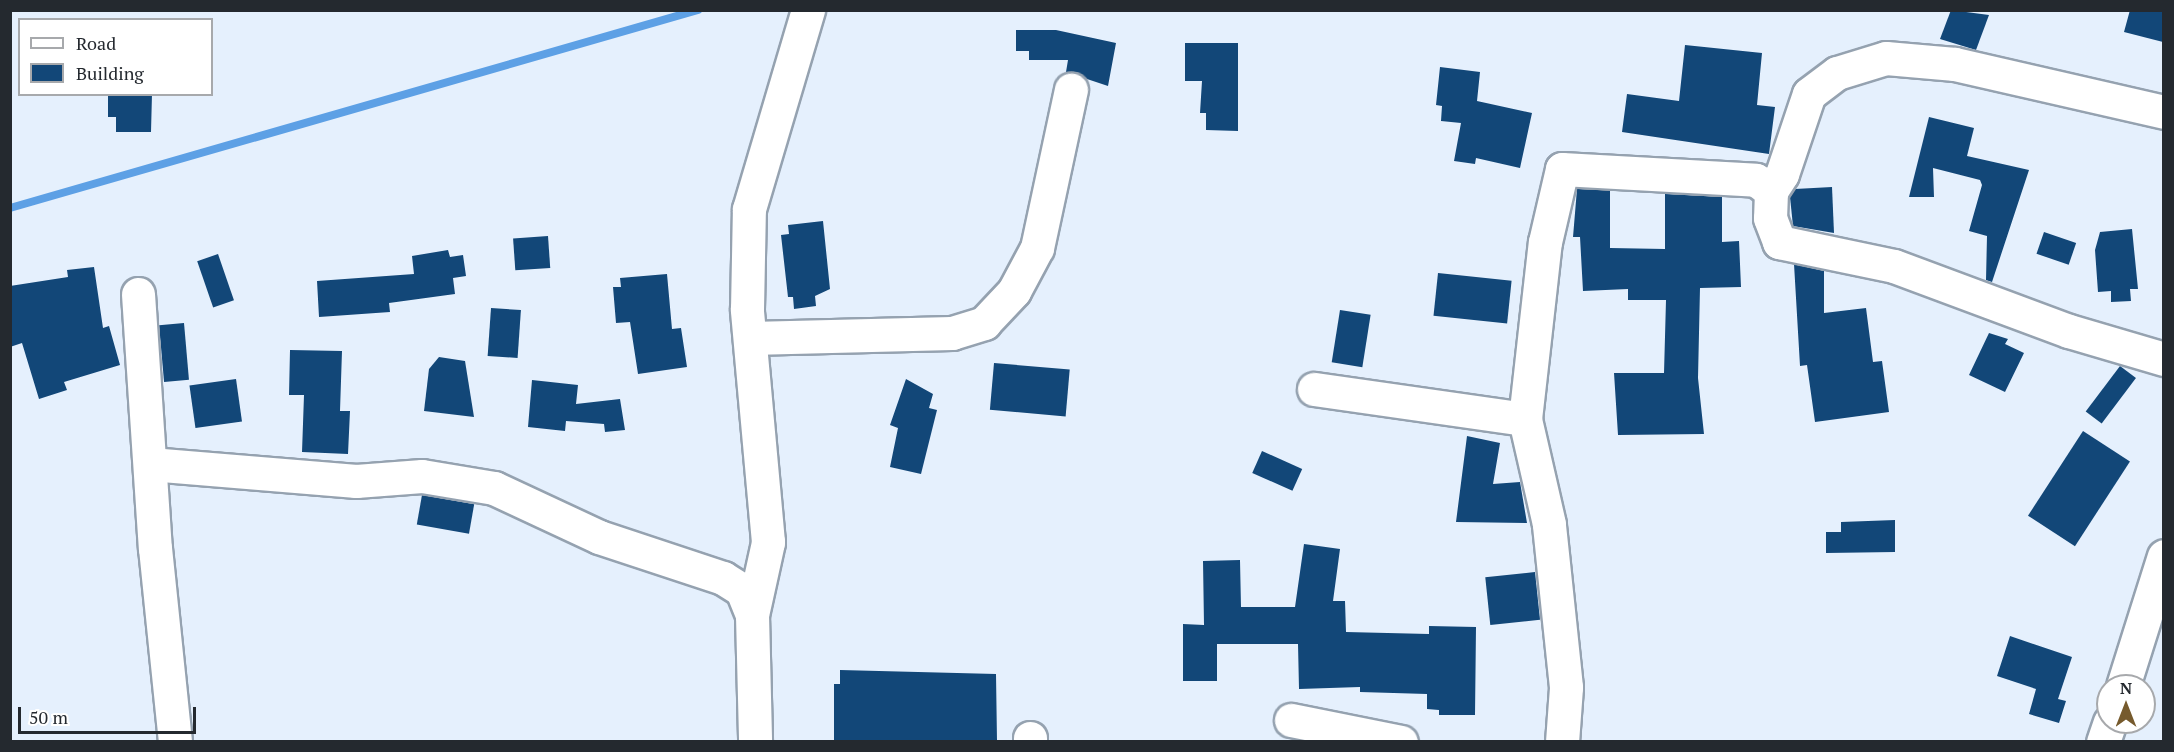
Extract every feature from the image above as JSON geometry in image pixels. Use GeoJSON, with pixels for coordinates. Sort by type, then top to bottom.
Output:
{"type":"FeatureCollection","features":[{"type":"Feature","properties":{"kind":"street"},"geometry":{"type":"LineString","coordinates":[[755,741],[752,615],[768,542],[750,338],[749,209],[808,10]]}},
{"type":"Feature","properties":{"kind":"street"},"geometry":{"type":"LineString","coordinates":[[2163,112],[1955,64],[1886,58],[1837,74],[1809,94],[1782,174],[1771,191],[1770,218],[1779,242],[1894,266],[2069,331],[2163,359]]}},
{"type":"Feature","properties":{"kind":"street"},"geometry":{"type":"LineString","coordinates":[[750,338],[952,333],[984,323],[1014,291],[1036,248],[1071,90]]}},
{"type":"Feature","properties":{"kind":"street"},"geometry":{"type":"LineString","coordinates":[[1562,741],[1566,687],[1549,524],[1525,419],[1545,242],[1562,169],[1706,174],[1756,180],[1771,191]]}},
{"type":"Feature","properties":{"kind":"street"},"geometry":{"type":"LineString","coordinates":[[138,294],[150,464],[175,741]]}},
{"type":"Feature","properties":{"kind":"street"},"geometry":{"type":"LineString","coordinates":[[1314,389],[1525,419]]}},
{"type":"Feature","properties":{"kind":"street"},"geometry":{"type":"LineString","coordinates":[[150,464],[356,481],[422,476],[494,488],[599,537],[723,578],[741,590],[752,615]]}},
{"type":"Feature","properties":{"kind":"street"},"geometry":{"type":"LineString","coordinates":[[2132,674],[2149,653],[2163,556]]}},
{"type":"Feature","properties":{"kind":"street"},"geometry":{"type":"LineString","coordinates":[[1291,720],[1401,741]]}},
{"type":"Feature","properties":{"kind":"building"},"geometry":{"type":"Polygon","coordinates":[[[1951,10],[1989,15],[1976,50],[1940,39],[1951,10]]]}},
{"type":"Feature","properties":{"kind":"building"},"geometry":{"type":"Polygon","coordinates":[[[2130,10],[2163,10],[2163,42],[2124,32],[2130,10]]]}},
{"type":"Feature","properties":{"kind":"building"},"geometry":{"type":"Polygon","coordinates":[[[1016,30],[1056,30],[1116,43],[1108,86],[1066,72],[1068,60],[1029,60],[1029,51],[1016,51],[1016,30]]]}},
{"type":"Feature","properties":{"kind":"building"},"geometry":{"type":"Polygon","coordinates":[[[1185,43],[1238,43],[1238,131],[1206,130],[1206,113],[1200,113],[1202,81],[1185,81],[1185,43]]]}},
{"type":"Feature","properties":{"kind":"building"},"geometry":{"type":"Polygon","coordinates":[[[1685,45],[1762,53],[1757,105],[1775,107],[1769,154],[1622,132],[1627,94],[1679,101],[1685,45]]]}},
{"type":"Feature","properties":{"kind":"building"},"geometry":{"type":"Polygon","coordinates":[[[1440,67],[1480,72],[1477,101],[1532,113],[1520,168],[1476,158],[1475,164],[1454,161],[1461,123],[1441,121],[1442,106],[1436,105],[1440,67]]]}},
{"type":"Feature","properties":{"kind":"building"},"geometry":{"type":"Polygon","coordinates":[[[108,96],[152,96],[151,132],[116,132],[116,117],[108,117],[108,96]]]}},
{"type":"Feature","properties":{"kind":"building"},"geometry":{"type":"Polygon","coordinates":[[[1929,117],[1974,128],[1967,156],[2029,170],[1992,282],[1986,280],[1987,236],[1969,231],[1982,185],[1980,180],[1933,168],[1934,197],[1909,197],[1929,117]]]}},
{"type":"Feature","properties":{"kind":"building"},"geometry":{"type":"Polygon","coordinates":[[[1832,187],[1834,233],[1793,226],[1790,197],[1795,189],[1832,187]]]}},
{"type":"Feature","properties":{"kind":"building"},"geometry":{"type":"Polygon","coordinates":[[[1577,189],[1610,190],[1610,248],[1665,249],[1665,194],[1722,197],[1722,242],[1739,241],[1741,287],[1700,288],[1698,378],[1704,434],[1618,435],[1614,373],[1664,373],[1666,300],[1628,300],[1628,289],[1583,291],[1580,237],[1573,237],[1577,189]]]}},
{"type":"Feature","properties":{"kind":"building"},"geometry":{"type":"Polygon","coordinates":[[[823,221],[830,289],[815,296],[816,306],[794,309],[793,297],[788,297],[781,235],[789,234],[788,225],[823,221]]]}},
{"type":"Feature","properties":{"kind":"building"},"geometry":{"type":"Polygon","coordinates":[[[2132,229],[2138,289],[2130,289],[2131,301],[2111,302],[2111,291],[2098,292],[2095,250],[2100,232],[2132,229]]]}},
{"type":"Feature","properties":{"kind":"building"},"geometry":{"type":"Polygon","coordinates":[[[2044,232],[2076,243],[2069,265],[2037,254],[2044,232]]]}},
{"type":"Feature","properties":{"kind":"building"},"geometry":{"type":"Polygon","coordinates":[[[548,236],[550,268],[515,270],[513,238],[548,236]]]}},
{"type":"Feature","properties":{"kind":"building"},"geometry":{"type":"Polygon","coordinates":[[[448,250],[450,257],[463,255],[466,276],[453,278],[455,294],[389,303],[390,312],[319,317],[317,281],[414,274],[412,256],[448,250]]]}},
{"type":"Feature","properties":{"kind":"building"},"geometry":{"type":"Polygon","coordinates":[[[218,254],[234,300],[213,307],[197,261],[218,254]]]}},
{"type":"Feature","properties":{"kind":"building"},"geometry":{"type":"Polygon","coordinates":[[[1794,264],[1824,271],[1824,313],[1866,308],[1873,362],[1882,361],[1889,412],[1815,422],[1807,365],[1800,366],[1794,264]]]}},
{"type":"Feature","properties":{"kind":"building"},"geometry":{"type":"Polygon","coordinates":[[[94,267],[103,328],[109,326],[120,365],[64,382],[67,390],[39,399],[22,343],[10,347],[10,286],[68,277],[67,270],[94,267]]]}},
{"type":"Feature","properties":{"kind":"building"},"geometry":{"type":"Polygon","coordinates":[[[1438,273],[1512,281],[1507,323],[1434,316],[1438,273]]]}},
{"type":"Feature","properties":{"kind":"building"},"geometry":{"type":"Polygon","coordinates":[[[667,274],[672,329],[681,328],[687,367],[638,374],[630,322],[616,323],[613,287],[621,287],[620,278],[667,274]]]}},
{"type":"Feature","properties":{"kind":"building"},"geometry":{"type":"Polygon","coordinates":[[[491,308],[521,310],[518,358],[488,356],[491,308]]]}},
{"type":"Feature","properties":{"kind":"building"},"geometry":{"type":"Polygon","coordinates":[[[1340,310],[1371,315],[1362,367],[1332,362],[1340,310]]]}},
{"type":"Feature","properties":{"kind":"building"},"geometry":{"type":"Polygon","coordinates":[[[184,323],[189,380],[164,382],[159,325],[184,323]]]}},
{"type":"Feature","properties":{"kind":"building"},"geometry":{"type":"Polygon","coordinates":[[[1989,333],[2008,339],[2005,344],[2024,353],[2005,392],[1969,375],[1989,333]]]}},
{"type":"Feature","properties":{"kind":"building"},"geometry":{"type":"Polygon","coordinates":[[[290,350],[342,351],[340,411],[350,411],[348,454],[302,452],[304,395],[289,395],[290,350]]]}},
{"type":"Feature","properties":{"kind":"building"},"geometry":{"type":"Polygon","coordinates":[[[439,357],[465,361],[474,417],[424,411],[429,369],[439,357]]]}},
{"type":"Feature","properties":{"kind":"building"},"geometry":{"type":"Polygon","coordinates":[[[994,363],[1070,370],[1066,416],[990,410],[994,363]]]}},
{"type":"Feature","properties":{"kind":"building"},"geometry":{"type":"Polygon","coordinates":[[[2120,366],[2136,378],[2102,424],[2086,412],[2120,366]]]}},
{"type":"Feature","properties":{"kind":"building"},"geometry":{"type":"Polygon","coordinates":[[[236,379],[242,422],[195,428],[189,386],[236,379]]]}},
{"type":"Feature","properties":{"kind":"building"},"geometry":{"type":"Polygon","coordinates":[[[906,379],[933,394],[929,408],[937,410],[921,474],[890,467],[898,428],[890,425],[906,379]]]}},
{"type":"Feature","properties":{"kind":"building"},"geometry":{"type":"Polygon","coordinates":[[[532,380],[578,385],[576,404],[620,399],[625,430],[605,432],[604,424],[566,421],[565,431],[528,427],[532,380]]]}},
{"type":"Feature","properties":{"kind":"building"},"geometry":{"type":"Polygon","coordinates":[[[2083,431],[2130,461],[2075,546],[2028,516],[2083,431]]]}},
{"type":"Feature","properties":{"kind":"building"},"geometry":{"type":"Polygon","coordinates":[[[1467,436],[1500,443],[1493,484],[1520,482],[1527,523],[1456,522],[1467,436]]]}},
{"type":"Feature","properties":{"kind":"building"},"geometry":{"type":"Polygon","coordinates":[[[1262,451],[1302,469],[1292,491],[1252,473],[1262,451]]]}},
{"type":"Feature","properties":{"kind":"building"},"geometry":{"type":"Polygon","coordinates":[[[422,495],[474,504],[469,534],[417,525],[422,495]]]}},
{"type":"Feature","properties":{"kind":"building"},"geometry":{"type":"Polygon","coordinates":[[[1895,520],[1895,552],[1826,553],[1826,532],[1841,532],[1841,522],[1895,520]]]}},
{"type":"Feature","properties":{"kind":"building"},"geometry":{"type":"Polygon","coordinates":[[[1304,544],[1340,549],[1333,601],[1345,601],[1346,632],[1429,634],[1429,626],[1476,627],[1475,715],[1439,715],[1439,710],[1427,709],[1427,694],[1360,692],[1360,687],[1299,689],[1298,644],[1217,644],[1217,681],[1183,681],[1183,624],[1204,625],[1203,561],[1240,560],[1241,607],[1295,607],[1304,544]]]}},
{"type":"Feature","properties":{"kind":"building"},"geometry":{"type":"Polygon","coordinates":[[[1535,572],[1540,620],[1490,625],[1485,577],[1535,572]]]}},
{"type":"Feature","properties":{"kind":"building"},"geometry":{"type":"Polygon","coordinates":[[[2010,636],[2072,657],[2058,699],[2066,701],[2059,723],[2029,714],[2036,689],[1997,676],[2010,636]]]}},
{"type":"Feature","properties":{"kind":"building"},"geometry":{"type":"Polygon","coordinates":[[[840,670],[996,674],[997,741],[834,741],[834,684],[840,684],[840,670]]]}},
{"type":"Feature","properties":{"kind":"waterway"},"geometry":{"type":"LineString","coordinates":[[10,208],[698,10]]}}]}
